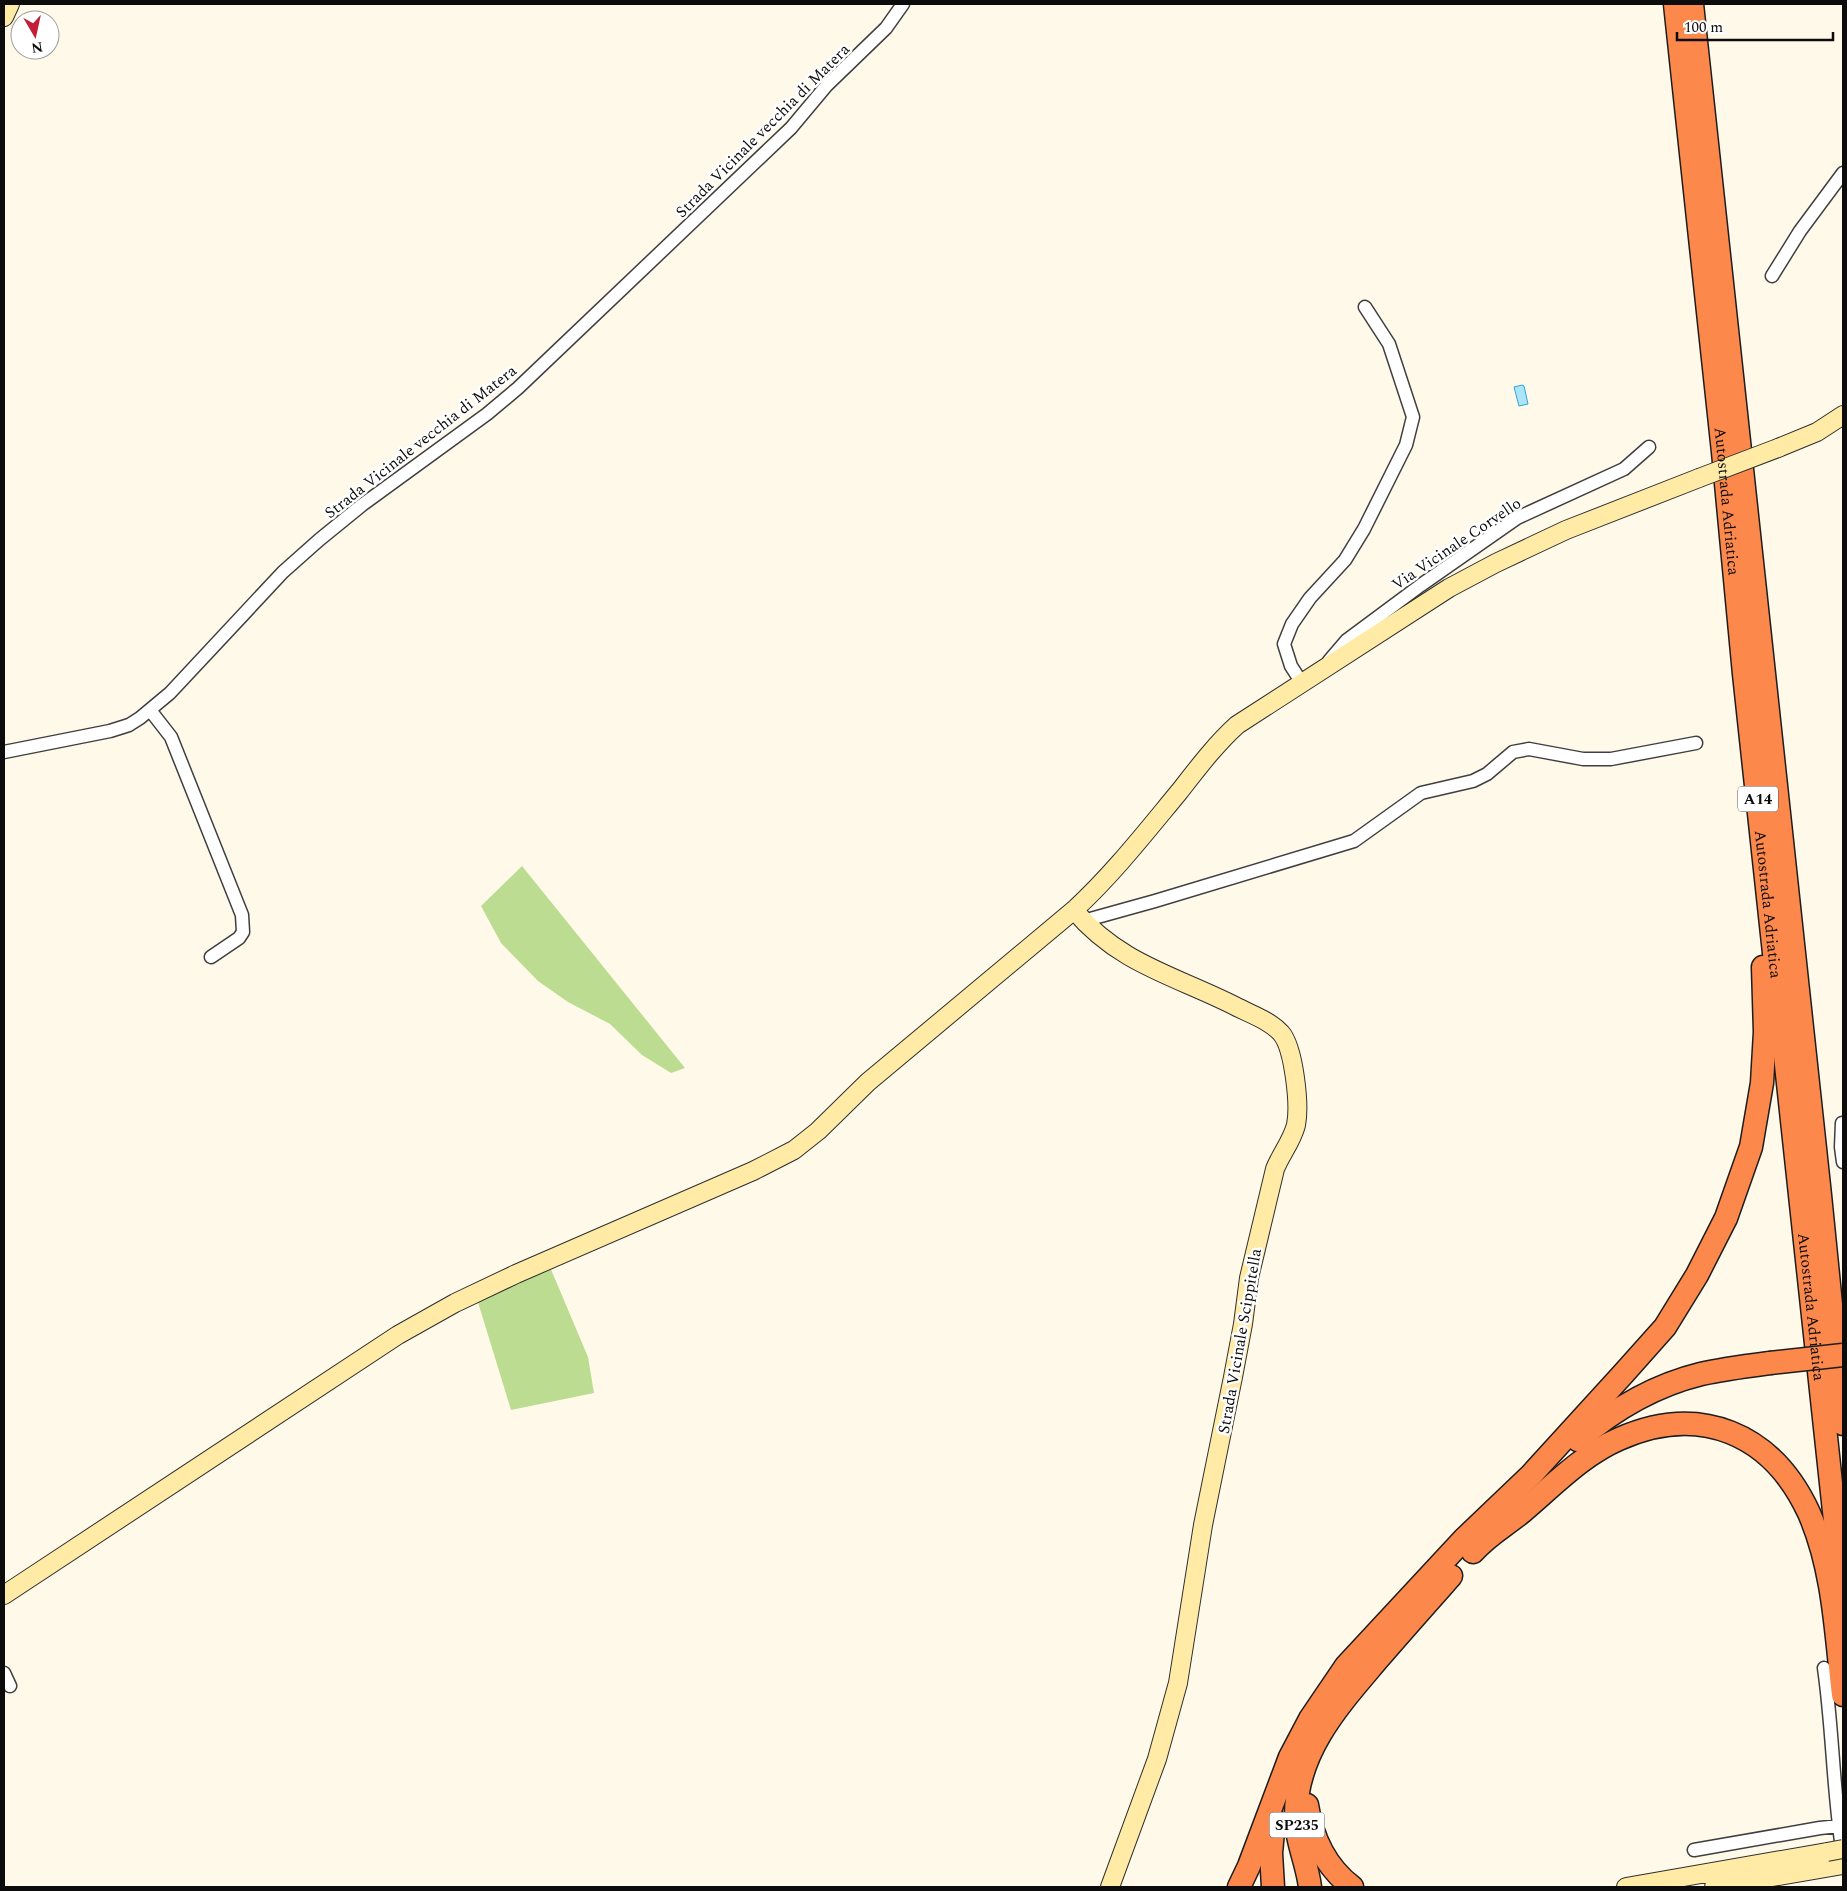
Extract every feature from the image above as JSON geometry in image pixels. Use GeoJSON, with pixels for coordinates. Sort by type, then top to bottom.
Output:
{"type":"FeatureCollection","features":[{"type":"Feature","properties":{"kind":"highway","name":"Autostrada Adriatica"},"geometry":{"type":"LineString","coordinates":[[1675,4],[1723,452],[1744,674],[1843,1595]]}},
{"type":"Feature","properties":{"kind":"highway","name":"Autostrada Adriatica"},"geometry":{"type":"LineString","coordinates":[[1692,4],[1843,1424]]}},
{"type":"Feature","properties":{"kind":"highway"},"geometry":{"type":"LineString","coordinates":[[1352,1887],[1328,1863],[1312,1830],[1307,1802],[1306,1762],[1322,1730],[1347,1695],[1421,1609],[1475,1538],[1665,1327],[1697,1275],[1726,1218],[1751,1147],[1762,1083],[1764,966],[1752,839],[1744,674]]}},
{"type":"Feature","properties":{"kind":"highway"},"geometry":{"type":"LineString","coordinates":[[1820,1195],[1843,1346]]}},
{"type":"Feature","properties":{"kind":"highway"},"geometry":{"type":"LineString","coordinates":[[1239,1887],[1249,1866],[1290,1757],[1306,1726],[1346,1666],[1568,1448],[1599,1422],[1629,1404],[1662,1387],[1700,1374],[1770,1362],[1843,1355]]}},
{"type":"Feature","properties":{"kind":"highway"},"geometry":{"type":"LineString","coordinates":[[1475,1538],[1522,1512],[1553,1484],[1594,1454],[1618,1440],[1653,1427],[1678,1424],[1702,1425],[1724,1430],[1759,1448],[1774,1460],[1808,1512],[1820,1542],[1829,1577],[1843,1695]]}},
{"type":"Feature","properties":{"kind":"highway","name":"SP235"},"geometry":{"type":"LineString","coordinates":[[1306,1762],[1298,1789],[1296,1815],[1301,1854],[1310,1887]]}},
{"type":"Feature","properties":{"kind":"highway","name":"SP235"},"geometry":{"type":"LineString","coordinates":[[1273,1887],[1271,1853],[1276,1794]]}},
{"type":"Feature","properties":{"kind":"street"},"geometry":{"type":"LineString","coordinates":[[4,17],[10,4]]}},
{"type":"Feature","properties":{"kind":"street","name":"Strada Vicinale vecchia di Matera"},"geometry":{"type":"LineString","coordinates":[[4,752],[110,731],[129,725],[150,710],[170,692],[283,572],[319,540],[362,505],[487,414],[518,388],[791,128],[827,85],[886,28],[903,4]]}},
{"type":"Feature","properties":{"kind":"street"},"geometry":{"type":"LineString","coordinates":[[1772,276],[1800,231],[1843,173]]}},
{"type":"Feature","properties":{"kind":"street"},"geometry":{"type":"LineString","coordinates":[[1302,683],[1291,666],[1284,644],[1292,624],[1310,598],[1345,560],[1364,529],[1406,445],[1413,417],[1389,344],[1365,306]]}},
{"type":"Feature","properties":{"kind":"street"},"geometry":{"type":"LineString","coordinates":[[4,1595],[412,1327],[455,1303],[516,1274],[753,1171],[794,1150],[818,1132],[868,1082],[1079,916],[1225,735],[1243,721],[1321,670],[1449,588],[1496,563],[1566,530],[1817,432],[1843,415]]}},
{"type":"Feature","properties":{"kind":"street","name":"Via Vicinale Corvello"},"geometry":{"type":"LineString","coordinates":[[1321,670],[1347,640],[1421,585],[1517,518],[1624,469],[1649,447]]}},
{"type":"Feature","properties":{"kind":"street"},"geometry":{"type":"LineString","coordinates":[[150,710],[171,737],[242,915],[243,932],[232,943],[211,956]]}},
{"type":"Feature","properties":{"kind":"street"},"geometry":{"type":"LineString","coordinates":[[1079,916],[1354,841],[1421,793],[1473,781],[1486,774],[1513,752],[1529,749],[1583,759],[1611,759],[1696,743]]}},
{"type":"Feature","properties":{"kind":"street","name":"Strada Vicinale Scippitella"},"geometry":{"type":"LineString","coordinates":[[1079,916],[1100,937],[1144,965],[1212,994],[1273,1025],[1284,1036],[1291,1053],[1297,1114],[1290,1142],[1279,1158],[1275,1169],[1252,1264],[1237,1359],[1202,1533],[1184,1657],[1178,1683],[1157,1759],[1110,1887]]}},
{"type":"Feature","properties":{"kind":"street"},"geometry":{"type":"LineString","coordinates":[[1842,1123],[1841,1147],[1843,1162]]}},
{"type":"Feature","properties":{"kind":"street"},"geometry":{"type":"LineString","coordinates":[[1824,1668],[1828,1698],[1832,1771],[1839,1826],[1837,1858]]}},
{"type":"Feature","properties":{"kind":"street"},"geometry":{"type":"LineString","coordinates":[[4,1673],[10,1686]]}},
{"type":"Feature","properties":{"kind":"street"},"geometry":{"type":"LineString","coordinates":[[1694,1850],[1839,1826]]}},
{"type":"Feature","properties":{"kind":"street"},"geometry":{"type":"LineString","coordinates":[[1626,1887],[1837,1858]]}},
{"type":"Feature","properties":{"kind":"street"},"geometry":{"type":"LineString","coordinates":[[1714,1887],[1837,1858]]}},
{"type":"Feature","properties":{"kind":"green space"},"geometry":{"type":"Polygon","coordinates":[[[522,866],[685,1068],[671,1073],[642,1055],[610,1024],[568,1002],[538,981],[501,943],[481,906],[522,866]]]}},
{"type":"Feature","properties":{"kind":"green space"},"geometry":{"type":"Polygon","coordinates":[[[550,1267],[588,1357],[594,1393],[511,1410],[477,1299],[550,1267]]]}},
{"type":"Feature","properties":{"kind":"water"},"geometry":{"type":"Polygon","coordinates":[[[1524,386],[1528,404],[1519,406],[1514,387],[1524,386]]]}}]}
